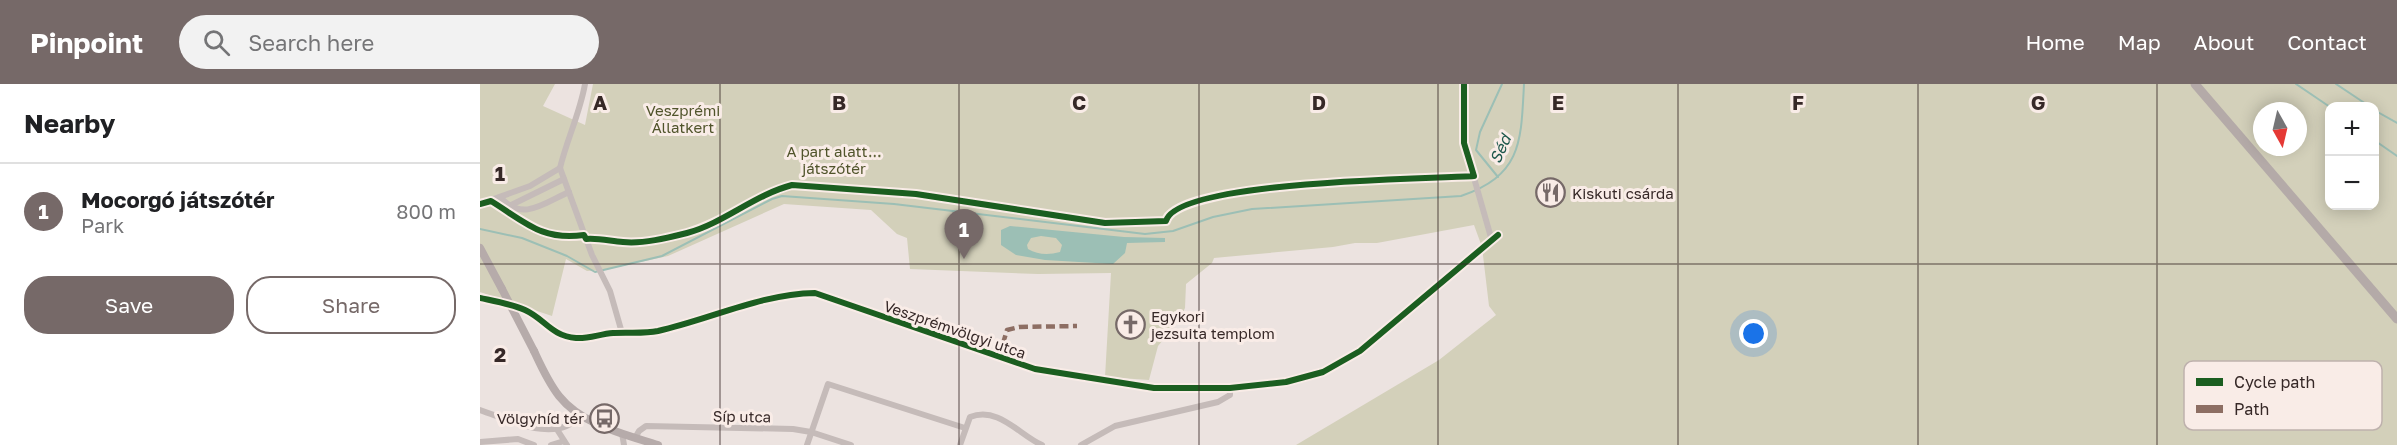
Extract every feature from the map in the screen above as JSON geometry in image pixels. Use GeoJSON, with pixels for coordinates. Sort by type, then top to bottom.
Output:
{"type":"FeatureCollection","features":[{"type":"Feature","properties":{"kind":"main road"},"geometry":{"type":"LineString","coordinates":[[2195,84],[2397,319]]}},
{"type":"Feature","properties":{"kind":"main road"},"geometry":{"type":"LineString","coordinates":[[480,248],[550,383],[572,410],[622,433],[658,445]]}},
{"type":"Feature","properties":{"kind":"street"},"geometry":{"type":"LineString","coordinates":[[585,84],[580,110],[560,168],[592,255],[615,304],[622,333]]}},
{"type":"Feature","properties":{"kind":"street"},"geometry":{"type":"LineString","coordinates":[[1464,84],[1464,143],[1492,241]]}},
{"type":"Feature","properties":{"kind":"street"},"geometry":{"type":"LineString","coordinates":[[480,204],[530,186],[560,168]]}},
{"type":"Feature","properties":{"kind":"street"},"geometry":{"type":"LineString","coordinates":[[508,206],[564,179]]}},
{"type":"Feature","properties":{"kind":"street"},"geometry":{"type":"LineString","coordinates":[[501,198],[508,206],[520,211],[529,210],[569,192]]}},
{"type":"Feature","properties":{"kind":"street","name":"Veszprémvölgyi utca"},"geometry":{"type":"LineString","coordinates":[[480,298],[524,309],[551,330],[568,337],[589,337],[659,331],[770,299],[815,293],[1050,373],[1167,389],[1230,388],[1306,378],[1341,363],[1360,351],[1498,235]]}},
{"type":"Feature","properties":{"kind":"street"},"geometry":{"type":"LineString","coordinates":[[586,239],[642,241]]}},
{"type":"Feature","properties":{"kind":"street"},"geometry":{"type":"LineString","coordinates":[[807,445],[828,384],[965,428]]}},
{"type":"Feature","properties":{"kind":"street"},"geometry":{"type":"LineString","coordinates":[[1081,445],[1114,426],[1218,402],[1230,395],[1230,388]]}},
{"type":"Feature","properties":{"kind":"street"},"geometry":{"type":"LineString","coordinates":[[480,410],[540,430],[558,431],[573,424],[581,416]]}},
{"type":"Feature","properties":{"kind":"street"},"geometry":{"type":"LineString","coordinates":[[960,445],[970,417],[977,414],[989,415],[1008,422],[1042,445]]}},
{"type":"Feature","properties":{"kind":"street","name":"Síp utca"},"geometry":{"type":"LineString","coordinates":[[635,438],[646,426],[793,429],[811,432],[851,445]]}},
{"type":"Feature","properties":{"kind":"street"},"geometry":{"type":"LineString","coordinates":[[551,445],[565,443],[558,431]]}},
{"type":"Feature","properties":{"kind":"street"},"geometry":{"type":"LineString","coordinates":[[622,433],[624,445]]}},
{"type":"Feature","properties":{"kind":"street"},"geometry":{"type":"LineString","coordinates":[[484,443],[518,439],[534,445]]}},
{"type":"Feature","properties":{"kind":"green space"},"geometry":{"type":"Polygon","coordinates":[[[480,84],[555,84],[543,106],[585,125],[593,84],[2397,84],[2397,445],[1296,445],[1439,360],[1496,315],[1489,306],[1482,247],[1474,225],[1377,243],[1355,243],[1214,258],[1212,263],[1186,284],[1185,308],[1179,321],[1158,346],[1149,380],[1105,377],[1111,273],[1038,274],[910,269],[907,238],[897,234],[871,210],[784,204],[668,256],[604,270],[587,271],[566,259],[552,316],[480,292],[480,84]]]}},
{"type":"Feature","properties":{"kind":"shaded area"},"geometry":{"type":"Polygon","coordinates":[[[1010,226],[1124,237],[1165,238],[1165,242],[1127,243],[1125,253],[1113,264],[1045,260],[1016,255],[1001,245],[1001,230],[1010,226]],[[1041,236],[1031,238],[1027,245],[1028,249],[1044,254],[1060,252],[1062,245],[1056,238],[1041,236]]]}},
{"type":"Feature","properties":{"kind":"waterway"},"geometry":{"type":"LineString","coordinates":[[1498,177],[1476,150],[1480,132],[1502,84]]}},
{"type":"Feature","properties":{"kind":"waterway","name":"Séd"},"geometry":{"type":"LineString","coordinates":[[480,229],[522,238],[567,256],[595,272],[662,256],[782,196],[894,204],[1145,234],[1173,231],[1213,217],[1252,209],[1461,196],[1481,188],[1507,167],[1519,139],[1524,84]]}},
{"type":"Feature","properties":{"kind":"waterway","name":"Séd"},"geometry":{"type":"LineString","coordinates":[[2296,84],[2325,104]]}},
{"type":"Feature","properties":{"kind":"waterway"},"geometry":{"type":"LineString","coordinates":[[2336,84],[2363,102]]}},
{"type":"Feature","properties":{"kind":"waterway"},"geometry":{"type":"LineString","coordinates":[[2379,113],[2397,123]]}},
{"type":"Feature","properties":{"kind":"waterway","name":"Séd"},"geometry":{"type":"LineString","coordinates":[[2379,143],[2397,156]]}},
{"type":"Feature","properties":{"kind":"marked path"},"geometry":{"type":"LineString","coordinates":[[999,357],[1007,330],[1019,327],[1077,326]]}},
{"type":"Feature","properties":{"kind":"cycle path"},"geometry":{"type":"LineString","coordinates":[[480,204],[491,201],[524,223],[545,232],[569,236],[584,235],[586,239],[631,242],[663,239],[687,233],[714,223],[765,195],[792,185],[916,194],[1105,223],[1166,221],[1181,207],[1213,197],[1257,190],[1308,184],[1474,176],[1464,143],[1464,84]]}},
{"type":"Feature","properties":{"kind":"cycle path"},"geometry":{"type":"LineString","coordinates":[[480,298],[520,308],[560,334],[581,338],[613,333],[658,331],[756,302],[795,294],[815,293],[1035,369],[1154,388],[1230,388],[1286,382],[1323,372],[1360,351],[1498,235]]}},
{"type":"Feature","properties":{"kind":"place","name":"Kiskuti csárda"},"geometry":{"type":"Point","coordinates":[1551,193]}},
{"type":"Feature","properties":{"kind":"place","name":"Mocorgó játszótér"},"geometry":{"type":"Point","coordinates":[964,259]}},
{"type":"Feature","properties":{"kind":"place","name":"Egykori jezsuita templom"},"geometry":{"type":"Point","coordinates":[1130,325]}},
{"type":"Feature","properties":{"kind":"place","name":"Völgyhíd tér"},"geometry":{"type":"Point","coordinates":[605,418]}},
{"type":"Feature","properties":{"kind":"park label","name":"Veszprémi Állatkert"},"geometry":{"type":"Point","coordinates":[683,118]}},
{"type":"Feature","properties":{"kind":"park label","name":"A part alatt... játszótér"},"geometry":{"type":"Point","coordinates":[834,160]}}]}
